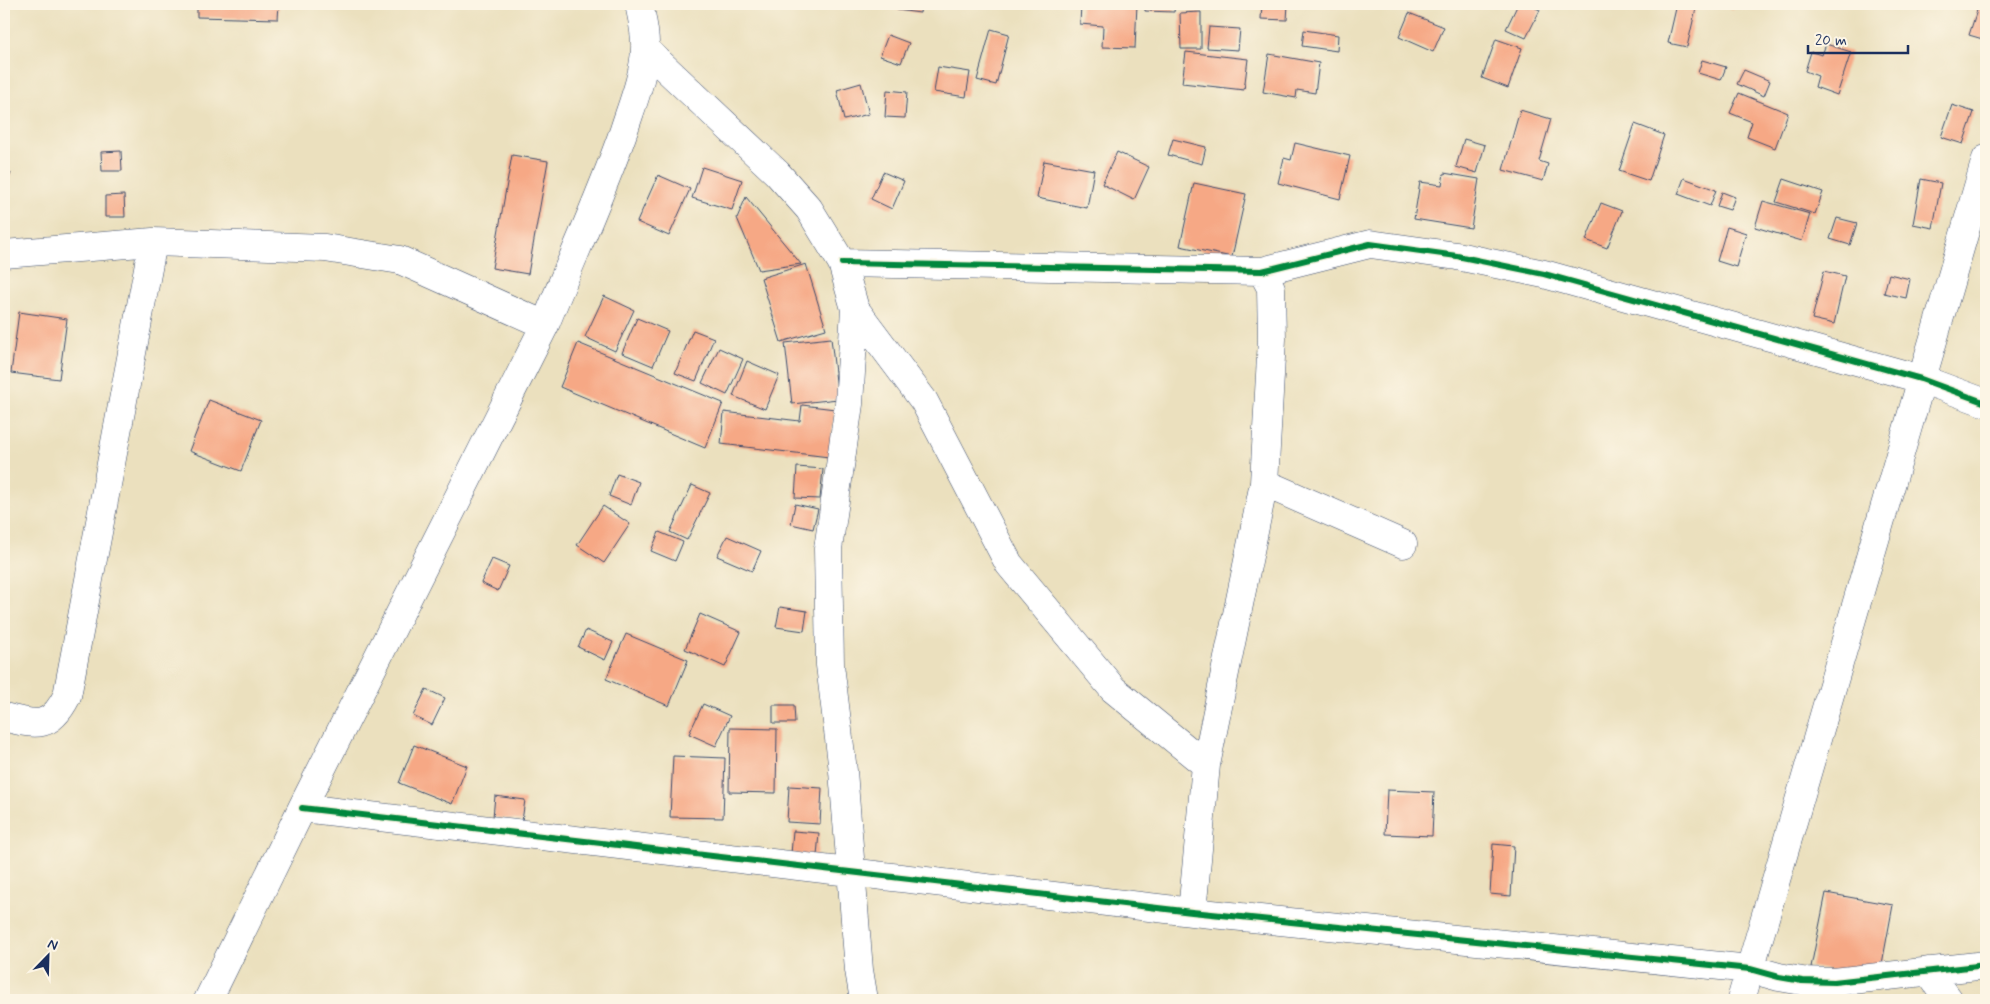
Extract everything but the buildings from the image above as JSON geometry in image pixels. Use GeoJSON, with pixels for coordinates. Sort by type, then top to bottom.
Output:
{"type":"FeatureCollection","features":[{"type":"Feature","properties":{"kind":"street"},"geometry":{"type":"LineString","coordinates":[[208,1000],[302,808],[545,325],[614,157],[639,81],[645,49],[639,4]]}},
{"type":"Feature","properties":{"kind":"street"},"geometry":{"type":"LineString","coordinates":[[645,49],[777,173],[808,209],[842,263],[855,309],[850,404],[828,549],[830,664],[843,771],[858,970],[864,1000]]}},
{"type":"Feature","properties":{"kind":"street"},"geometry":{"type":"LineString","coordinates":[[1741,1000],[1921,379],[1979,212],[1986,159]]}},
{"type":"Feature","properties":{"kind":"street"},"geometry":{"type":"LineString","coordinates":[[4,254],[153,242],[324,248],[400,260],[545,325]]}},
{"type":"Feature","properties":{"kind":"street"},"geometry":{"type":"LineString","coordinates":[[4,717],[39,724],[49,720],[60,711],[67,696],[153,242]]}},
{"type":"Feature","properties":{"kind":"street"},"geometry":{"type":"LineString","coordinates":[[842,263],[1262,271],[1370,244],[1458,256],[1562,278],[1921,379],[1986,403]]}},
{"type":"Feature","properties":{"kind":"street"},"geometry":{"type":"LineString","coordinates":[[1192,912],[1206,765],[1264,484],[1272,340],[1271,288],[1262,271]]}},
{"type":"Feature","properties":{"kind":"street"},"geometry":{"type":"LineString","coordinates":[[855,309],[924,401],[1009,564],[1113,689],[1206,765]]}},
{"type":"Feature","properties":{"kind":"street"},"geometry":{"type":"LineString","coordinates":[[1264,484],[1403,544]]}},
{"type":"Feature","properties":{"kind":"street"},"geometry":{"type":"LineString","coordinates":[[302,808],[1192,912],[1750,969],[1802,981],[1834,982],[1986,965]]}},
{"type":"Feature","properties":{"kind":"street"},"geometry":{"type":"LineString","coordinates":[[1928,971],[1949,1000]]}},
{"type":"Feature","properties":{"kind":"cycle path"},"geometry":{"type":"LineString","coordinates":[[842,263],[1262,271],[1370,244],[1457,256],[1544,274],[1921,379],[1986,403]]}},
{"type":"Feature","properties":{"kind":"cycle path"},"geometry":{"type":"LineString","coordinates":[[302,808],[1192,912],[1750,969],[1802,981],[1834,982],[1986,965]]}}]}
